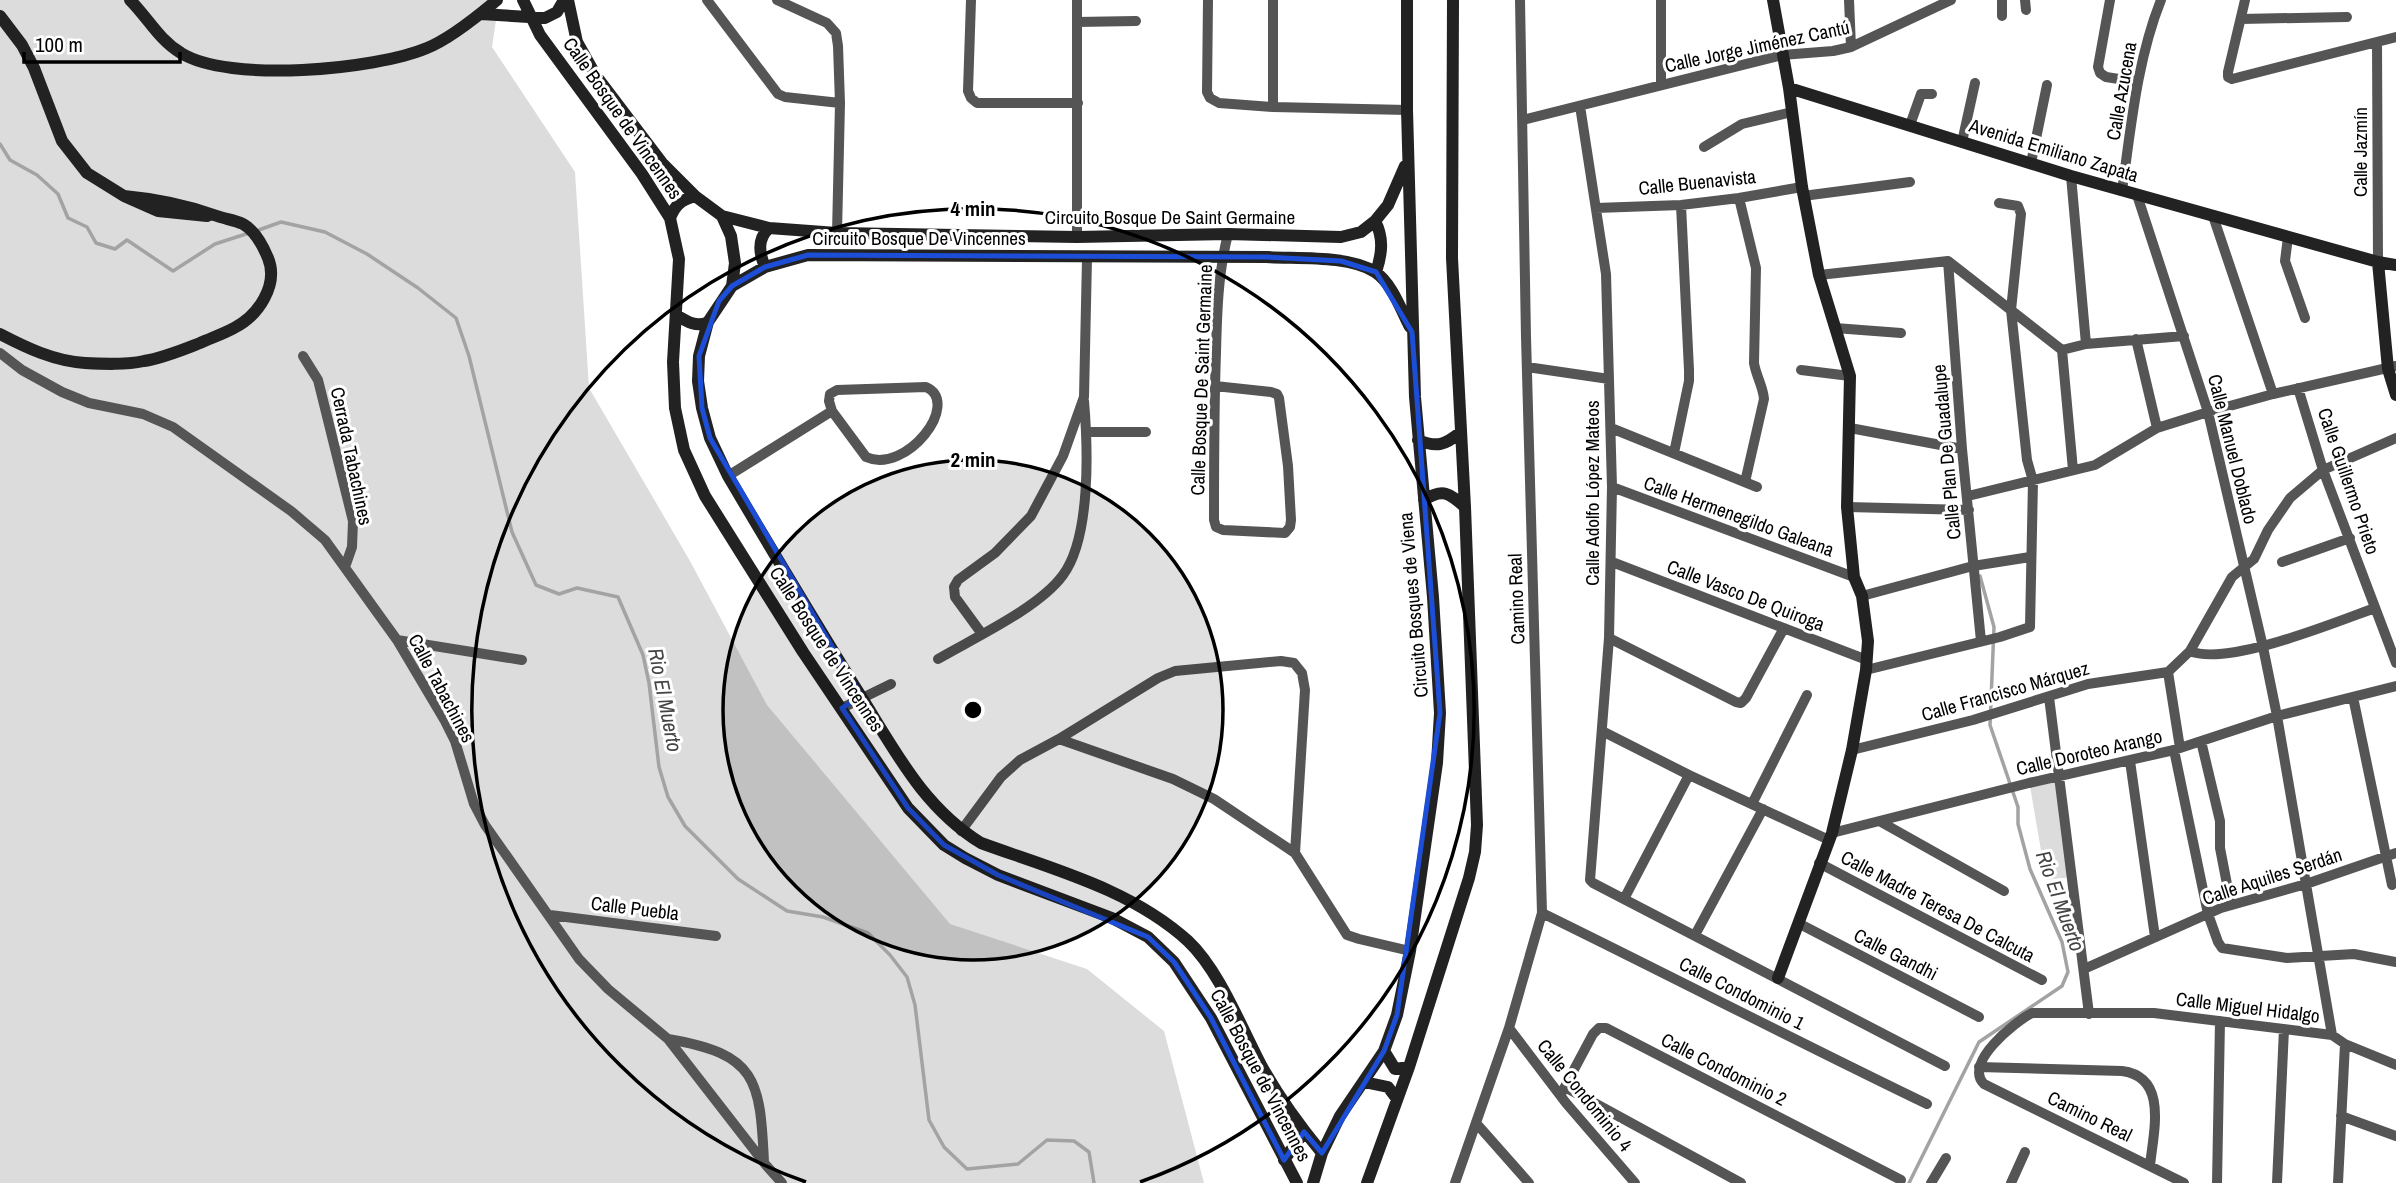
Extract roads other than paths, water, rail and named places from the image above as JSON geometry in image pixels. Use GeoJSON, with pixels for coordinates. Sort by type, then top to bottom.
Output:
{"type":"FeatureCollection","features":[{"type":"Feature","properties":{"kind":"main road"},"geometry":{"type":"LineString","coordinates":[[130,0],[144,14],[161,39],[182,54],[206,65],[240,69],[320,69],[360,66],[395,58],[429,48],[498,0]]}},
{"type":"Feature","properties":{"kind":"main road","name":"Calle Bosque de Vincennes"},"geometry":{"type":"LineString","coordinates":[[523,0],[540,35],[642,174],[670,218],[679,259],[673,362],[675,408],[684,450],[705,496],[803,652],[908,808],[944,845],[998,875],[1112,918],[1148,937],[1174,961],[1212,1018],[1297,1183]]}},
{"type":"Feature","properties":{"kind":"main road"},"geometry":{"type":"LineString","coordinates":[[481,14],[545,18],[557,12],[566,0]]}},
{"type":"Feature","properties":{"kind":"main road","name":"Calle Bosque de Vincennes"},"geometry":{"type":"LineString","coordinates":[[566,0],[577,42],[596,76],[662,163],[695,195],[722,216]]}},
{"type":"Feature","properties":{"kind":"main road","name":"Circuito Bosques de Viena"},"geometry":{"type":"LineString","coordinates":[[1313,1183],[1322,1153],[1340,1115],[1384,1051],[1397,1015],[1410,951],[1437,763],[1440,713],[1412,332],[1407,0]]}},
{"type":"Feature","properties":{"kind":"main road"},"geometry":{"type":"LineString","coordinates":[[1367,1183],[1409,1067],[1469,878],[1477,825],[1452,258],[1453,0]]}},
{"type":"Feature","properties":{"kind":"main road"},"geometry":{"type":"LineString","coordinates":[[1773,0],[1819,275],[1850,376],[1847,507],[1853,577],[1862,596],[1868,641],[1852,750],[1830,836],[1778,978]]}},
{"type":"Feature","properties":{"kind":"main road"},"geometry":{"type":"LineString","coordinates":[[0,16],[22,45],[34,68],[62,141],[87,173],[124,196],[163,200],[245,225],[263,246],[271,264],[271,285],[250,317],[234,328],[144,362],[83,363],[56,358],[28,349],[0,334]]}},
{"type":"Feature","properties":{"kind":"main road","name":"Avenida Emiliano Zapata"},"geometry":{"type":"LineString","coordinates":[[1789,88],[2122,191],[2396,265]]}},
{"type":"Feature","properties":{"kind":"main road"},"geometry":{"type":"LineString","coordinates":[[1409,156],[1388,205],[1375,221],[1382,243],[1376,272],[1394,296],[1412,332]]}},
{"type":"Feature","properties":{"kind":"main road"},"geometry":{"type":"LineString","coordinates":[[670,218],[674,207],[695,195]]}},
{"type":"Feature","properties":{"kind":"main road"},"geometry":{"type":"LineString","coordinates":[[722,216],[731,236],[735,262],[732,286]]}},
{"type":"Feature","properties":{"kind":"main road","name":"Circuito Bosque De Saint Germaine"},"geometry":{"type":"LineString","coordinates":[[722,216],[769,228],[837,233],[1077,237],[1228,234],[1341,237],[1361,232],[1375,221]]}},
{"type":"Feature","properties":{"kind":"main road"},"geometry":{"type":"LineString","coordinates":[[765,267],[760,256],[760,243],[769,228]]}},
{"type":"Feature","properties":{"kind":"main road","name":"Circuito Bosque De Vincennes"},"geometry":{"type":"LineString","coordinates":[[732,286],[765,267],[808,256],[1267,257],[1341,261],[1376,272]]}},
{"type":"Feature","properties":{"kind":"main road"},"geometry":{"type":"LineString","coordinates":[[2378,262],[2396,395]]}},
{"type":"Feature","properties":{"kind":"main road","name":"Calle Bosque de Vincennes"},"geometry":{"type":"LineString","coordinates":[[732,286],[708,322],[699,356],[698,381],[710,438],[728,476],[897,755],[931,803],[961,831],[981,844],[1126,898],[1160,919],[1190,943],[1217,980],[1264,1069],[1304,1132],[1322,1153]]}},
{"type":"Feature","properties":{"kind":"main road"},"geometry":{"type":"LineString","coordinates":[[676,315],[690,323],[701,325],[708,322]]}},
{"type":"Feature","properties":{"kind":"main road"},"geometry":{"type":"LineString","coordinates":[[1418,440],[1442,445],[1461,432]]}},
{"type":"Feature","properties":{"kind":"main road"},"geometry":{"type":"LineString","coordinates":[[1424,500],[1435,493],[1443,493],[1453,496],[1465,507]]}},
{"type":"Feature","properties":{"kind":"main road"},"geometry":{"type":"LineString","coordinates":[[1384,1051],[1395,1069],[1409,1067]]}},
{"type":"Feature","properties":{"kind":"main road"},"geometry":{"type":"LineString","coordinates":[[1364,1082],[1388,1087],[1397,1099]]}},
{"type":"Feature","properties":{"kind":"main road"},"geometry":{"type":"LineString","coordinates":[[1284,1160],[1304,1132]]}},
{"type":"Feature","properties":{"kind":"street"},"geometry":{"type":"LineString","coordinates":[[707,0],[778,94],[840,103]]}},
{"type":"Feature","properties":{"kind":"street"},"geometry":{"type":"LineString","coordinates":[[777,0],[827,23],[836,33],[840,103],[837,233]]}},
{"type":"Feature","properties":{"kind":"street"},"geometry":{"type":"LineString","coordinates":[[971,0],[968,91],[971,98],[977,103],[1078,103]]}},
{"type":"Feature","properties":{"kind":"street"},"geometry":{"type":"LineString","coordinates":[[1077,0],[1077,237]]}},
{"type":"Feature","properties":{"kind":"street"},"geometry":{"type":"LineString","coordinates":[[1208,0],[1207,92],[1210,98],[1219,103],[1407,110]]}},
{"type":"Feature","properties":{"kind":"street"},"geometry":{"type":"LineString","coordinates":[[1273,0],[1273,107]]}},
{"type":"Feature","properties":{"kind":"street","name":"Camino Real"},"geometry":{"type":"LineString","coordinates":[[1455,1183],[1509,1028],[1542,913],[1520,0]]}},
{"type":"Feature","properties":{"kind":"street"},"geometry":{"type":"LineString","coordinates":[[1661,0],[1661,83]]}},
{"type":"Feature","properties":{"kind":"street"},"geometry":{"type":"LineString","coordinates":[[1849,0],[1851,47]]}},
{"type":"Feature","properties":{"kind":"street","name":"Calle Jorge Jiménez Cantú"},"geometry":{"type":"LineString","coordinates":[[1523,120],[1661,83],[1782,55],[1851,47],[1931,4],[1951,0]]}},
{"type":"Feature","properties":{"kind":"street"},"geometry":{"type":"LineString","coordinates":[[2002,0],[2002,16]]}},
{"type":"Feature","properties":{"kind":"street"},"geometry":{"type":"LineString","coordinates":[[2110,0],[2098,67],[2100,73],[2106,77],[2138,82]]}},
{"type":"Feature","properties":{"kind":"street","name":"Calle Azucena"},"geometry":{"type":"LineString","coordinates":[[2122,191],[2138,82],[2152,22],[2161,0]]}},
{"type":"Feature","properties":{"kind":"street"},"geometry":{"type":"LineString","coordinates":[[2245,0],[2228,72],[2228,77],[2232,79],[2396,37]]}},
{"type":"Feature","properties":{"kind":"street"},"geometry":{"type":"LineString","coordinates":[[2241,19],[2347,17]]}},
{"type":"Feature","properties":{"kind":"street"},"geometry":{"type":"LineString","coordinates":[[1077,22],[1136,21]]}},
{"type":"Feature","properties":{"kind":"street","name":"Calle Jazmín"},"geometry":{"type":"LineString","coordinates":[[2377,42],[2378,262]]}},
{"type":"Feature","properties":{"kind":"street"},"geometry":{"type":"LineString","coordinates":[[1962,142],[1975,83]]}},
{"type":"Feature","properties":{"kind":"street"},"geometry":{"type":"LineString","coordinates":[[2031,163],[2047,85]]}},
{"type":"Feature","properties":{"kind":"street"},"geometry":{"type":"LineString","coordinates":[[1910,125],[1921,94],[1932,94]]}},
{"type":"Feature","properties":{"kind":"street","name":"Calle Adolfo López Mateos"},"geometry":{"type":"LineString","coordinates":[[1580,106],[1605,274],[1612,487],[1609,638],[1590,880],[1624,899]]}},
{"type":"Feature","properties":{"kind":"street"},"geometry":{"type":"LineString","coordinates":[[1704,147],[1742,124],[1792,112]]}},
{"type":"Feature","properties":{"kind":"street"},"geometry":{"type":"LineString","coordinates":[[2071,176],[2086,344]]}},
{"type":"Feature","properties":{"kind":"street","name":"Calle Buenavista"},"geometry":{"type":"LineString","coordinates":[[1596,208],[1681,205],[1910,182]]}},
{"type":"Feature","properties":{"kind":"street","name":"Calle Manuel Doblado"},"geometry":{"type":"LineString","coordinates":[[2137,195],[2208,412],[2263,647],[2332,1035]]}},
{"type":"Feature","properties":{"kind":"street"},"geometry":{"type":"LineString","coordinates":[[1739,198],[1754,255],[1754,363],[1763,387],[1764,399],[1745,482]]}},
{"type":"Feature","properties":{"kind":"street"},"geometry":{"type":"LineString","coordinates":[[1866,665],[1984,641],[2030,627],[2033,481],[2026,460],[2011,310],[2021,214],[2018,206],[1999,203]]}},
{"type":"Feature","properties":{"kind":"street"},"geometry":{"type":"LineString","coordinates":[[1674,453],[1689,370],[1681,205]]}},
{"type":"Feature","properties":{"kind":"street"},"geometry":{"type":"LineString","coordinates":[[2213,216],[2273,394]]}},
{"type":"Feature","properties":{"kind":"street","name":"Calle Bosque De Saint Germaine"},"geometry":{"type":"LineString","coordinates":[[1214,386],[1276,394],[1287,466],[1290,527],[1285,533],[1223,530],[1216,527],[1213,520],[1214,386],[1222,258],[1228,234]]}},
{"type":"Feature","properties":{"kind":"street"},"geometry":{"type":"LineString","coordinates":[[2288,237],[2285,261],[2305,318]]}},
{"type":"Feature","properties":{"kind":"street"},"geometry":{"type":"LineString","coordinates":[[938,659],[1032,603],[1061,578],[1077,548],[1082,530],[1087,432],[1084,397],[1087,258]]}},
{"type":"Feature","properties":{"kind":"street"},"geometry":{"type":"LineString","coordinates":[[1819,275],[1948,261],[2062,350],[2074,470]]}},
{"type":"Feature","properties":{"kind":"street","name":"Calle Plan De Guadalupe"},"geometry":{"type":"LineString","coordinates":[[1948,261],[1973,566],[1984,641]]}},
{"type":"Feature","properties":{"kind":"street"},"geometry":{"type":"LineString","coordinates":[[1835,328],[1901,333]]}},
{"type":"Feature","properties":{"kind":"street"},"geometry":{"type":"LineString","coordinates":[[2062,350],[2086,344],[2184,335]]}},
{"type":"Feature","properties":{"kind":"street"},"geometry":{"type":"LineString","coordinates":[[2136,339],[2157,428]]}},
{"type":"Feature","properties":{"kind":"street","name":"Calle Tabachines"},"geometry":{"type":"LineString","coordinates":[[0,353],[22,370],[62,392],[89,403],[143,414],[173,426],[291,511],[325,540],[397,640],[455,741],[474,803],[485,825],[579,959],[608,989],[668,1039],[782,1183]]}},
{"type":"Feature","properties":{"kind":"street","name":"Cerrada Tabachines"},"geometry":{"type":"LineString","coordinates":[[303,356],[318,380],[353,521],[352,547],[345,567]]}},
{"type":"Feature","properties":{"kind":"street"},"geometry":{"type":"LineString","coordinates":[[1527,368],[1609,379]]}},
{"type":"Feature","properties":{"kind":"street"},"geometry":{"type":"LineString","coordinates":[[1968,496],[2095,465],[2157,428],[2208,412],[2298,388],[2392,368]]}},
{"type":"Feature","properties":{"kind":"street"},"geometry":{"type":"LineString","coordinates":[[1801,370],[1850,376]]}},
{"type":"Feature","properties":{"kind":"street"},"geometry":{"type":"LineString","coordinates":[[926,387],[933,390],[939,405],[921,441],[902,456],[883,461],[866,457],[832,411],[829,401],[831,394],[837,390],[926,387]]}},
{"type":"Feature","properties":{"kind":"street","name":"Calle Guillermo Prieto"},"geometry":{"type":"LineString","coordinates":[[2298,388],[2323,470],[2396,663]]}},
{"type":"Feature","properties":{"kind":"street"},"geometry":{"type":"LineString","coordinates":[[982,634],[956,597],[954,587],[958,580],[995,553],[1031,516],[1063,456],[1084,397]]}},
{"type":"Feature","properties":{"kind":"street"},"geometry":{"type":"LineString","coordinates":[[728,476],[832,411]]}},
{"type":"Feature","properties":{"kind":"street"},"geometry":{"type":"LineString","coordinates":[[1611,428],[1757,487]]}},
{"type":"Feature","properties":{"kind":"street"},"geometry":{"type":"LineString","coordinates":[[1850,428],[1962,449]]}},
{"type":"Feature","properties":{"kind":"street"},"geometry":{"type":"LineString","coordinates":[[1087,432],[1146,432]]}},
{"type":"Feature","properties":{"kind":"street"},"geometry":{"type":"LineString","coordinates":[[2396,438],[2323,470],[2290,498],[2268,530],[2254,559],[2232,577],[2190,651],[2168,672],[2177,749],[2208,914],[2222,948],[2287,958],[2354,954],[2396,962]]}},
{"type":"Feature","properties":{"kind":"street","name":"Calle Hermenegildo Galeana"},"geometry":{"type":"LineString","coordinates":[[1612,487],[1853,577]]}},
{"type":"Feature","properties":{"kind":"street"},"geometry":{"type":"LineString","coordinates":[[1847,507],[1969,510]]}},
{"type":"Feature","properties":{"kind":"street"},"geometry":{"type":"LineString","coordinates":[[2282,562],[2350,538]]}},
{"type":"Feature","properties":{"kind":"street"},"geometry":{"type":"LineString","coordinates":[[1862,596],[1973,566],[2030,556]]}},
{"type":"Feature","properties":{"kind":"street","name":"Calle Vasco De Quiroga"},"geometry":{"type":"LineString","coordinates":[[1612,562],[1784,628],[1866,665]]}},
{"type":"Feature","properties":{"kind":"street"},"geometry":{"type":"LineString","coordinates":[[2190,651],[2208,654],[2263,647],[2375,608]]}},
{"type":"Feature","properties":{"kind":"street"},"geometry":{"type":"LineString","coordinates":[[1609,638],[1741,703],[1784,628]]}},
{"type":"Feature","properties":{"kind":"street"},"geometry":{"type":"LineString","coordinates":[[397,640],[522,660]]}},
{"type":"Feature","properties":{"kind":"street"},"geometry":{"type":"LineString","coordinates":[[961,831],[1001,777],[1020,760],[1158,678],[1175,671],[1281,661],[1294,663],[1301,674],[1305,690],[1295,853]]}},
{"type":"Feature","properties":{"kind":"street","name":"Calle Francisco Márquez"},"geometry":{"type":"LineString","coordinates":[[1852,750],[1987,716],[2088,684],[2168,672]]}},
{"type":"Feature","properties":{"kind":"street"},"geometry":{"type":"LineString","coordinates":[[842,708],[861,696],[891,684]]}},
{"type":"Feature","properties":{"kind":"street","name":"Calle Doroteo Arango"},"geometry":{"type":"LineString","coordinates":[[1830,836],[2029,783],[2177,749],[2277,716],[2396,686]]}},
{"type":"Feature","properties":{"kind":"street"},"geometry":{"type":"LineString","coordinates":[[1752,804],[1807,695]]}},
{"type":"Feature","properties":{"kind":"street"},"geometry":{"type":"LineString","coordinates":[[2049,697],[2089,1014]]}},
{"type":"Feature","properties":{"kind":"street"},"geometry":{"type":"LineString","coordinates":[[2353,697],[2391,855],[2392,885]]}},
{"type":"Feature","properties":{"kind":"street"},"geometry":{"type":"LineString","coordinates":[[1602,731],[1689,775],[1830,836]]}},
{"type":"Feature","properties":{"kind":"street"},"geometry":{"type":"LineString","coordinates":[[1059,739],[1173,779],[1214,799],[1295,853],[1347,934],[1410,951]]}},
{"type":"Feature","properties":{"kind":"street"},"geometry":{"type":"LineString","coordinates":[[2201,741],[2220,821],[2220,848],[2231,905]]}},
{"type":"Feature","properties":{"kind":"street"},"geometry":{"type":"LineString","coordinates":[[2130,761],[2155,937]]}},
{"type":"Feature","properties":{"kind":"street"},"geometry":{"type":"LineString","coordinates":[[1689,775],[1624,899],[1945,1066]]}},
{"type":"Feature","properties":{"kind":"street"},"geometry":{"type":"LineString","coordinates":[[1695,935],[1763,809]]}},
{"type":"Feature","properties":{"kind":"street"},"geometry":{"type":"LineString","coordinates":[[1881,822],[2004,891]]}},
{"type":"Feature","properties":{"kind":"street","name":"Calle Aquiles Serdán"},"geometry":{"type":"LineString","coordinates":[[2084,969],[2231,905],[2306,884],[2391,855]]}},
{"type":"Feature","properties":{"kind":"street","name":"Calle Madre Teresa De Calcuta"},"geometry":{"type":"LineString","coordinates":[[1819,863],[2042,980]]}},
{"type":"Feature","properties":{"kind":"street","name":"Calle Condominio 1"},"geometry":{"type":"LineString","coordinates":[[1542,913],[1753,1017],[1819,1053],[1927,1104]]}},
{"type":"Feature","properties":{"kind":"street","name":"Calle Puebla"},"geometry":{"type":"LineString","coordinates":[[550,915],[716,936]]}},
{"type":"Feature","properties":{"kind":"street","name":"Calle Gandhi"},"geometry":{"type":"LineString","coordinates":[[1798,923],[1979,1017]]}},
{"type":"Feature","properties":{"kind":"street","name":"Calle Miguel Hidalgo"},"geometry":{"type":"LineString","coordinates":[[1979,1066],[1989,1049],[2032,1013],[2154,1013],[2284,1028],[2332,1035],[2345,1044],[2396,1065]]}},
{"type":"Feature","properties":{"kind":"street"},"geometry":{"type":"LineString","coordinates":[[2217,1183],[2220,1021]]}},
{"type":"Feature","properties":{"kind":"street","name":"Calle Condominio 4"},"geometry":{"type":"LineString","coordinates":[[1509,1028],[1563,1091],[1635,1183]]}},
{"type":"Feature","properties":{"kind":"street","name":"Calle Condominio 2"},"geometry":{"type":"LineString","coordinates":[[1563,1091],[1593,1034],[1599,1028],[1606,1028],[1901,1180]]}},
{"type":"Feature","properties":{"kind":"street"},"geometry":{"type":"LineString","coordinates":[[2277,1183],[2284,1028]]}},
{"type":"Feature","properties":{"kind":"street"},"geometry":{"type":"LineString","coordinates":[[668,1039],[692,1043],[734,1058],[746,1070],[755,1087],[762,1118],[765,1164]]}},
{"type":"Feature","properties":{"kind":"street"},"geometry":{"type":"LineString","coordinates":[[2338,1183],[2345,1044]]}},
{"type":"Feature","properties":{"kind":"street"},"geometry":{"type":"LineString","coordinates":[[1979,1066],[2122,1070],[2137,1075],[2150,1087],[2155,1102],[2150,1166]]}},
{"type":"Feature","properties":{"kind":"street","name":"Camino Real"},"geometry":{"type":"LineString","coordinates":[[1979,1066],[1980,1081],[2184,1183]]}},
{"type":"Feature","properties":{"kind":"street"},"geometry":{"type":"LineString","coordinates":[[1563,1091],[1741,1183]]}},
{"type":"Feature","properties":{"kind":"street"},"geometry":{"type":"LineString","coordinates":[[2341,1116],[2396,1136]]}},
{"type":"Feature","properties":{"kind":"street"},"geometry":{"type":"LineString","coordinates":[[1476,1123],[1529,1183]]}},
{"type":"Feature","properties":{"kind":"street"},"geometry":{"type":"LineString","coordinates":[[2011,1183],[2025,1153]]}},
{"type":"Feature","properties":{"kind":"street"},"geometry":{"type":"LineString","coordinates":[[1931,1183],[1946,1158]]}},
{"type":"Feature","properties":{"kind":"waterway","name":"Rio El Muerto"},"geometry":{"type":"LineString","coordinates":[[0,144],[10,160],[37,175],[58,194],[68,218],[87,227],[96,243],[115,249],[127,240],[173,271],[215,244],[249,233]]}},
{"type":"Feature","properties":{"kind":"waterway","name":"Rio El Muerto"},"geometry":{"type":"LineString","coordinates":[[256,231],[281,222],[325,232],[367,254],[418,288],[456,318],[469,356],[512,532],[536,585],[559,594],[577,588],[618,597],[643,655],[659,767],[668,797],[685,826],[738,879],[787,911],[823,917],[868,933],[890,955],[907,977],[915,1005],[929,1120],[944,1147],[967,1169],[1018,1164],[1047,1140],[1074,1141],[1089,1152],[1094,1183]]}},
{"type":"Feature","properties":{"kind":"waterway","name":"Rio El Muerto"},"geometry":{"type":"LineString","coordinates":[[1909,1183],[1979,1042],[2062,986],[2068,972],[2062,942],[2030,869],[2018,824],[2018,807],[1990,725],[1994,627],[1980,576]]}}]}
